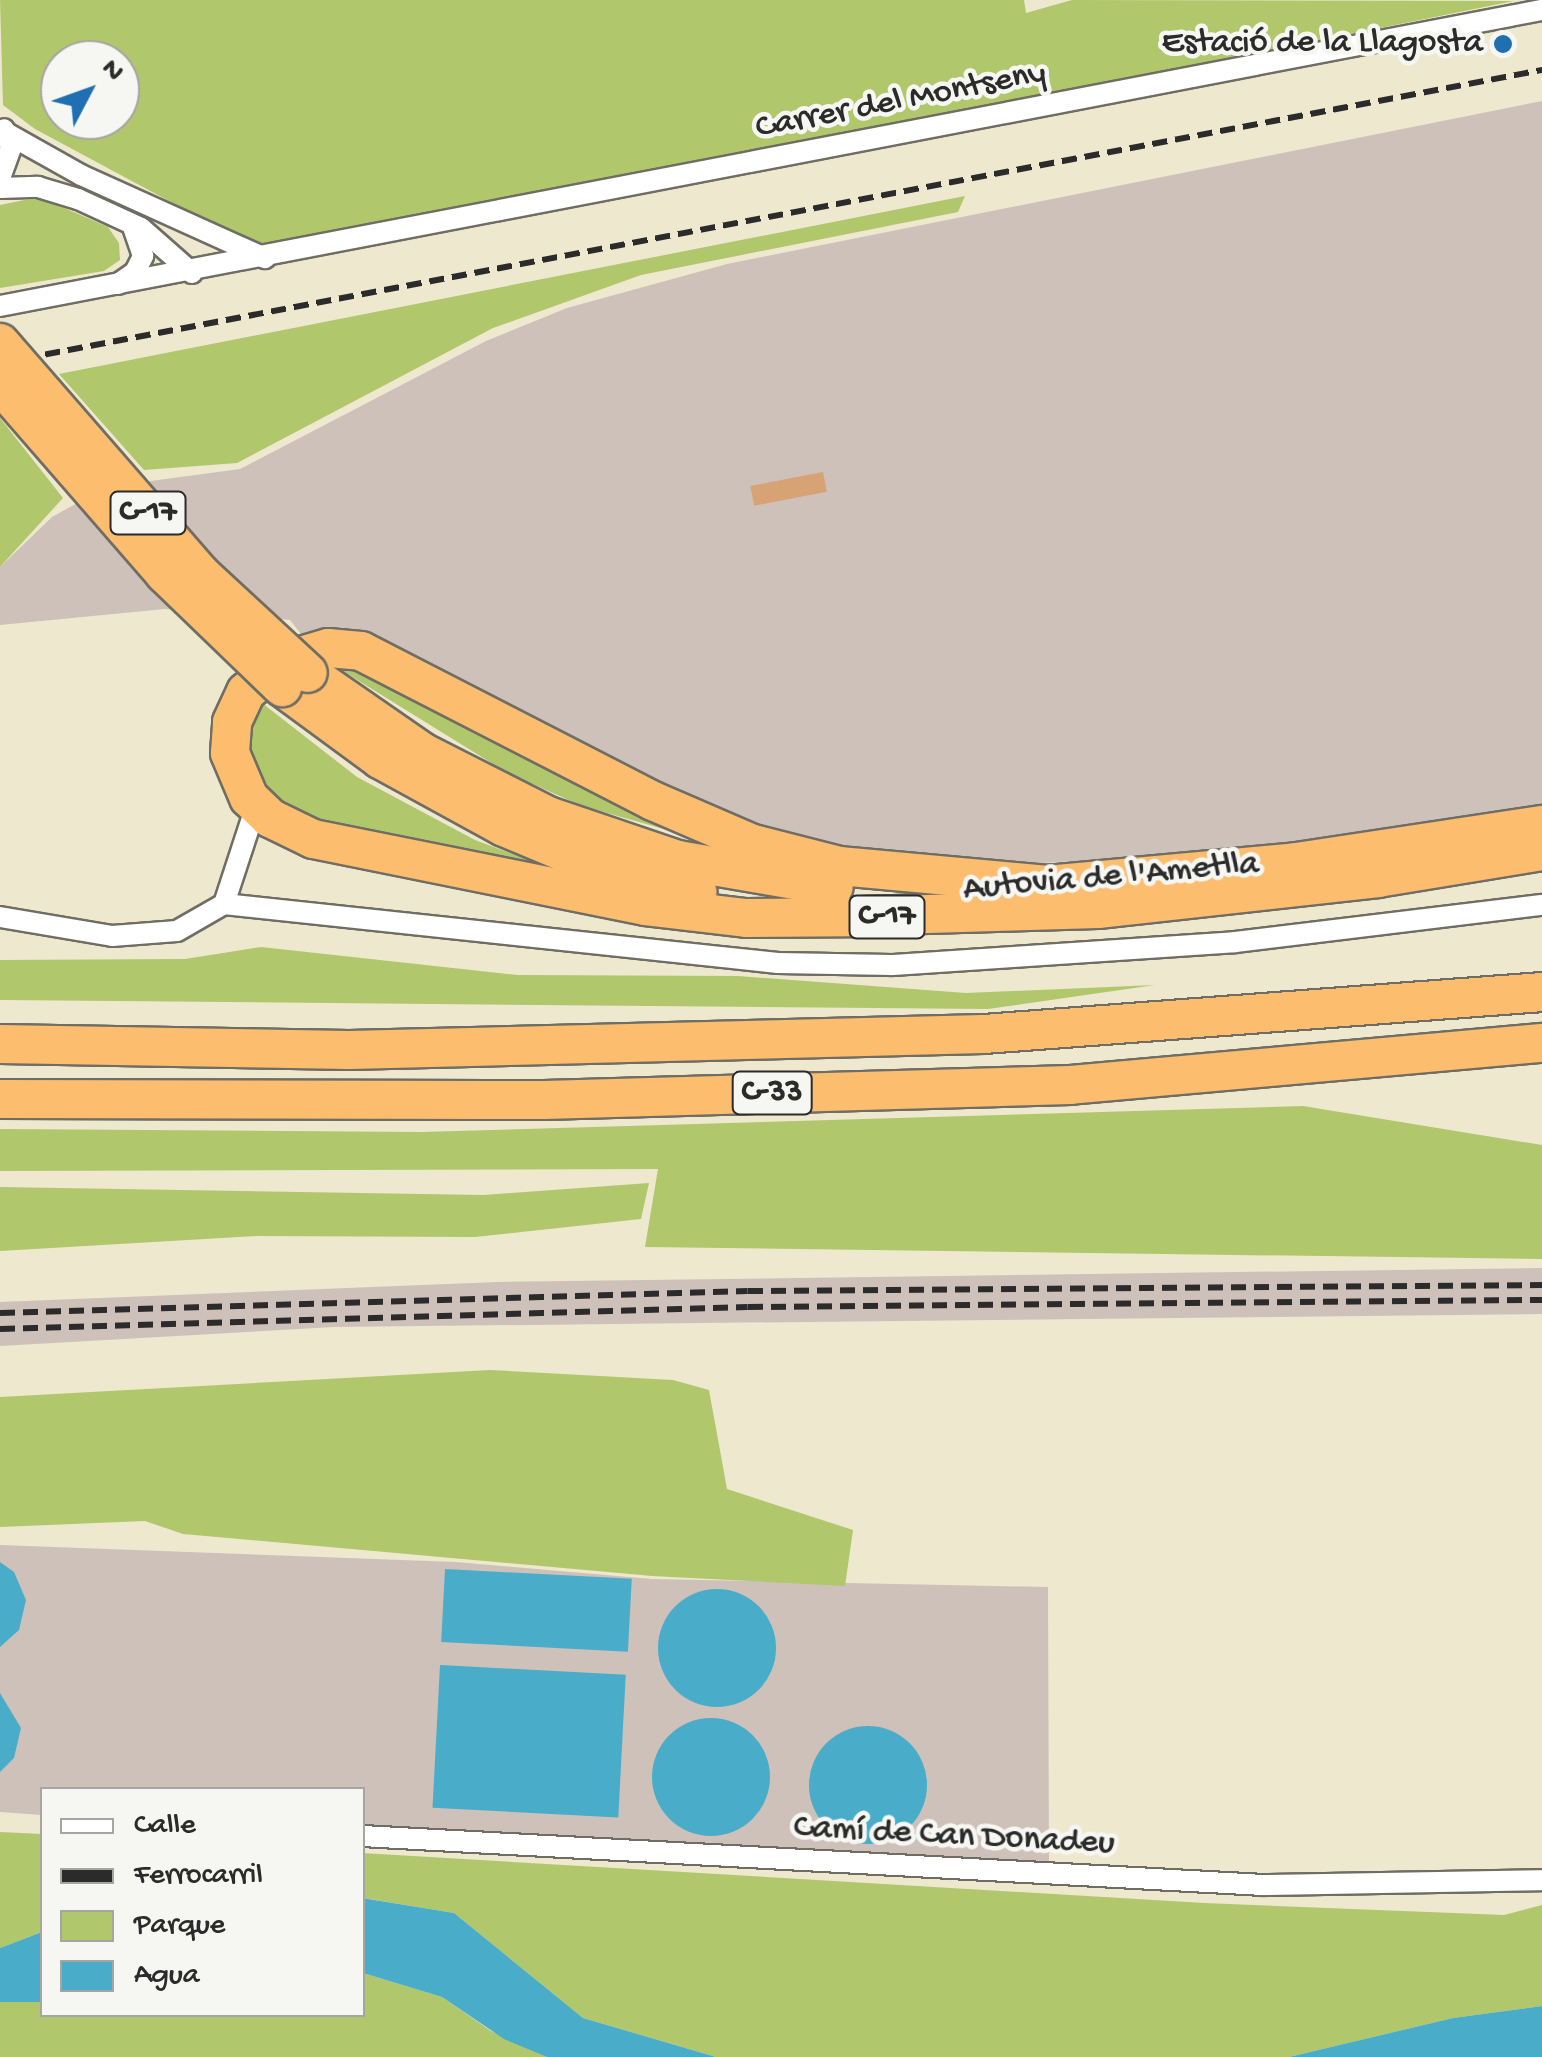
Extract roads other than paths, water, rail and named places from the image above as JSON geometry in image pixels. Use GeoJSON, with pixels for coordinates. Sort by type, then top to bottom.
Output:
{"type":"FeatureCollection","features":[{"type":"Feature","properties":{"kind":"highway","name":"C-17"},"geometry":{"type":"LineString","coordinates":[[0,343],[295,680]]}},
{"type":"Feature","properties":{"kind":"highway","name":"C-17"},"geometry":{"type":"LineString","coordinates":[[0,384],[176,586],[441,795],[569,854],[707,895],[882,917],[1135,906],[1378,878],[1542,851]]}},
{"type":"Feature","properties":{"kind":"highway"},"geometry":{"type":"LineString","coordinates":[[882,917],[746,918],[646,906],[336,846],[288,830],[256,806],[230,753],[237,707],[258,679],[284,661],[344,648],[382,658],[654,801],[753,844],[856,868],[1048,885]]}},
{"type":"Feature","properties":{"kind":"highway","name":"Autovia de l'Ametlla"},"geometry":{"type":"LineString","coordinates":[[295,680],[484,786],[594,834],[678,860],[833,887],[1048,885],[1280,864],[1542,825]]}},
{"type":"Feature","properties":{"kind":"highway","name":"C-33"},"geometry":{"type":"LineString","coordinates":[[0,1044],[349,1050],[984,1034],[1253,1019],[1542,992]]}},
{"type":"Feature","properties":{"kind":"highway","name":"C-33"},"geometry":{"type":"LineString","coordinates":[[0,1099],[544,1100],[1050,1085],[1542,1043]]}},
{"type":"Feature","properties":{"kind":"street","name":"Carrer del Montseny"},"geometry":{"type":"LineString","coordinates":[[0,306],[272,259],[1538,7]]}},
{"type":"Feature","properties":{"kind":"street"},"geometry":{"type":"LineString","coordinates":[[4,129],[174,219],[272,259]]}},
{"type":"Feature","properties":{"kind":"street"},"geometry":{"type":"LineString","coordinates":[[0,178],[10,159],[4,129]]}},
{"type":"Feature","properties":{"kind":"street"},"geometry":{"type":"LineString","coordinates":[[0,188],[56,190],[128,222],[194,272],[202,249],[174,219]]}},
{"type":"Feature","properties":{"kind":"street"},"geometry":{"type":"LineString","coordinates":[[116,286],[136,272],[142,256],[142,240],[128,222]]}},
{"type":"Feature","properties":{"kind":"street"},"geometry":{"type":"LineString","coordinates":[[224,904],[256,806]]}},
{"type":"Feature","properties":{"kind":"street"},"geometry":{"type":"LineString","coordinates":[[0,917],[112,936],[155,935],[177,931],[224,904],[778,962],[892,965],[1235,942],[1542,905]]}},
{"type":"Feature","properties":{"kind":"street","name":"Camí de Can Donadeu"},"geometry":{"type":"LineString","coordinates":[[365,1836],[1264,1885],[1542,1880]]}},
{"type":"Feature","properties":{"kind":"water"},"geometry":{"type":"Polygon","coordinates":[[[0,1562],[14,1572],[26,1600],[19,1630],[0,1647],[0,1562]]]}},
{"type":"Feature","properties":{"kind":"water"},"geometry":{"type":"Polygon","coordinates":[[[445,1569],[632,1579],[628,1652],[441,1642],[445,1569]]]}},
{"type":"Feature","properties":{"kind":"water"},"geometry":{"type":"Polygon","coordinates":[[[717,1589],[740,1594],[759,1606],[771,1625],[776,1648],[771,1671],[759,1690],[740,1702],[717,1707],[694,1702],[675,1690],[663,1671],[658,1648],[663,1625],[675,1606],[694,1594],[717,1589]]]}},
{"type":"Feature","properties":{"kind":"water"},"geometry":{"type":"Polygon","coordinates":[[[440,1665],[626,1675],[618,1818],[433,1808],[440,1665]]]}},
{"type":"Feature","properties":{"kind":"water"},"geometry":{"type":"Polygon","coordinates":[[[0,1693],[21,1728],[14,1758],[0,1772],[0,1693]]]}},
{"type":"Feature","properties":{"kind":"water"},"geometry":{"type":"Polygon","coordinates":[[[711,1718],[734,1723],[753,1735],[765,1754],[770,1777],[765,1800],[753,1819],[734,1831],[711,1836],[688,1831],[669,1819],[657,1800],[652,1777],[657,1754],[669,1735],[688,1723],[711,1718]]]}},
{"type":"Feature","properties":{"kind":"water"},"geometry":{"type":"Polygon","coordinates":[[[868,1726],[891,1731],[910,1743],[922,1762],[927,1785],[922,1808],[910,1827],[891,1839],[868,1844],[845,1839],[826,1827],[814,1808],[809,1785],[814,1762],[826,1743],[845,1731],[868,1726]]]}},
{"type":"Feature","properties":{"kind":"water"},"geometry":{"type":"Polygon","coordinates":[[[365,1898],[454,1913],[583,2018],[716,2057],[547,2057],[504,2039],[442,1997],[365,1974],[365,1898]]]}},
{"type":"Feature","properties":{"kind":"water"},"geometry":{"type":"Polygon","coordinates":[[[40,1933],[40,2002],[0,2002],[0,1948],[40,1933]]]}},
{"type":"Feature","properties":{"kind":"water"},"geometry":{"type":"Polygon","coordinates":[[[1542,2006],[1542,2057],[1289,2057],[1453,2018],[1542,2006]]]}},
{"type":"Feature","properties":{"kind":"railway"},"geometry":{"type":"LineString","coordinates":[[0,363],[1542,70]]}},
{"type":"Feature","properties":{"kind":"railway"},"geometry":{"type":"LineString","coordinates":[[0,1313],[748,1291],[1542,1285]]}},
{"type":"Feature","properties":{"kind":"railway"},"geometry":{"type":"LineString","coordinates":[[0,1329],[748,1307],[1542,1300]]}},
{"type":"Feature","properties":{"kind":"place","name":"Estació de la Llagosta"},"geometry":{"type":"Point","coordinates":[1503,44]}}]}
